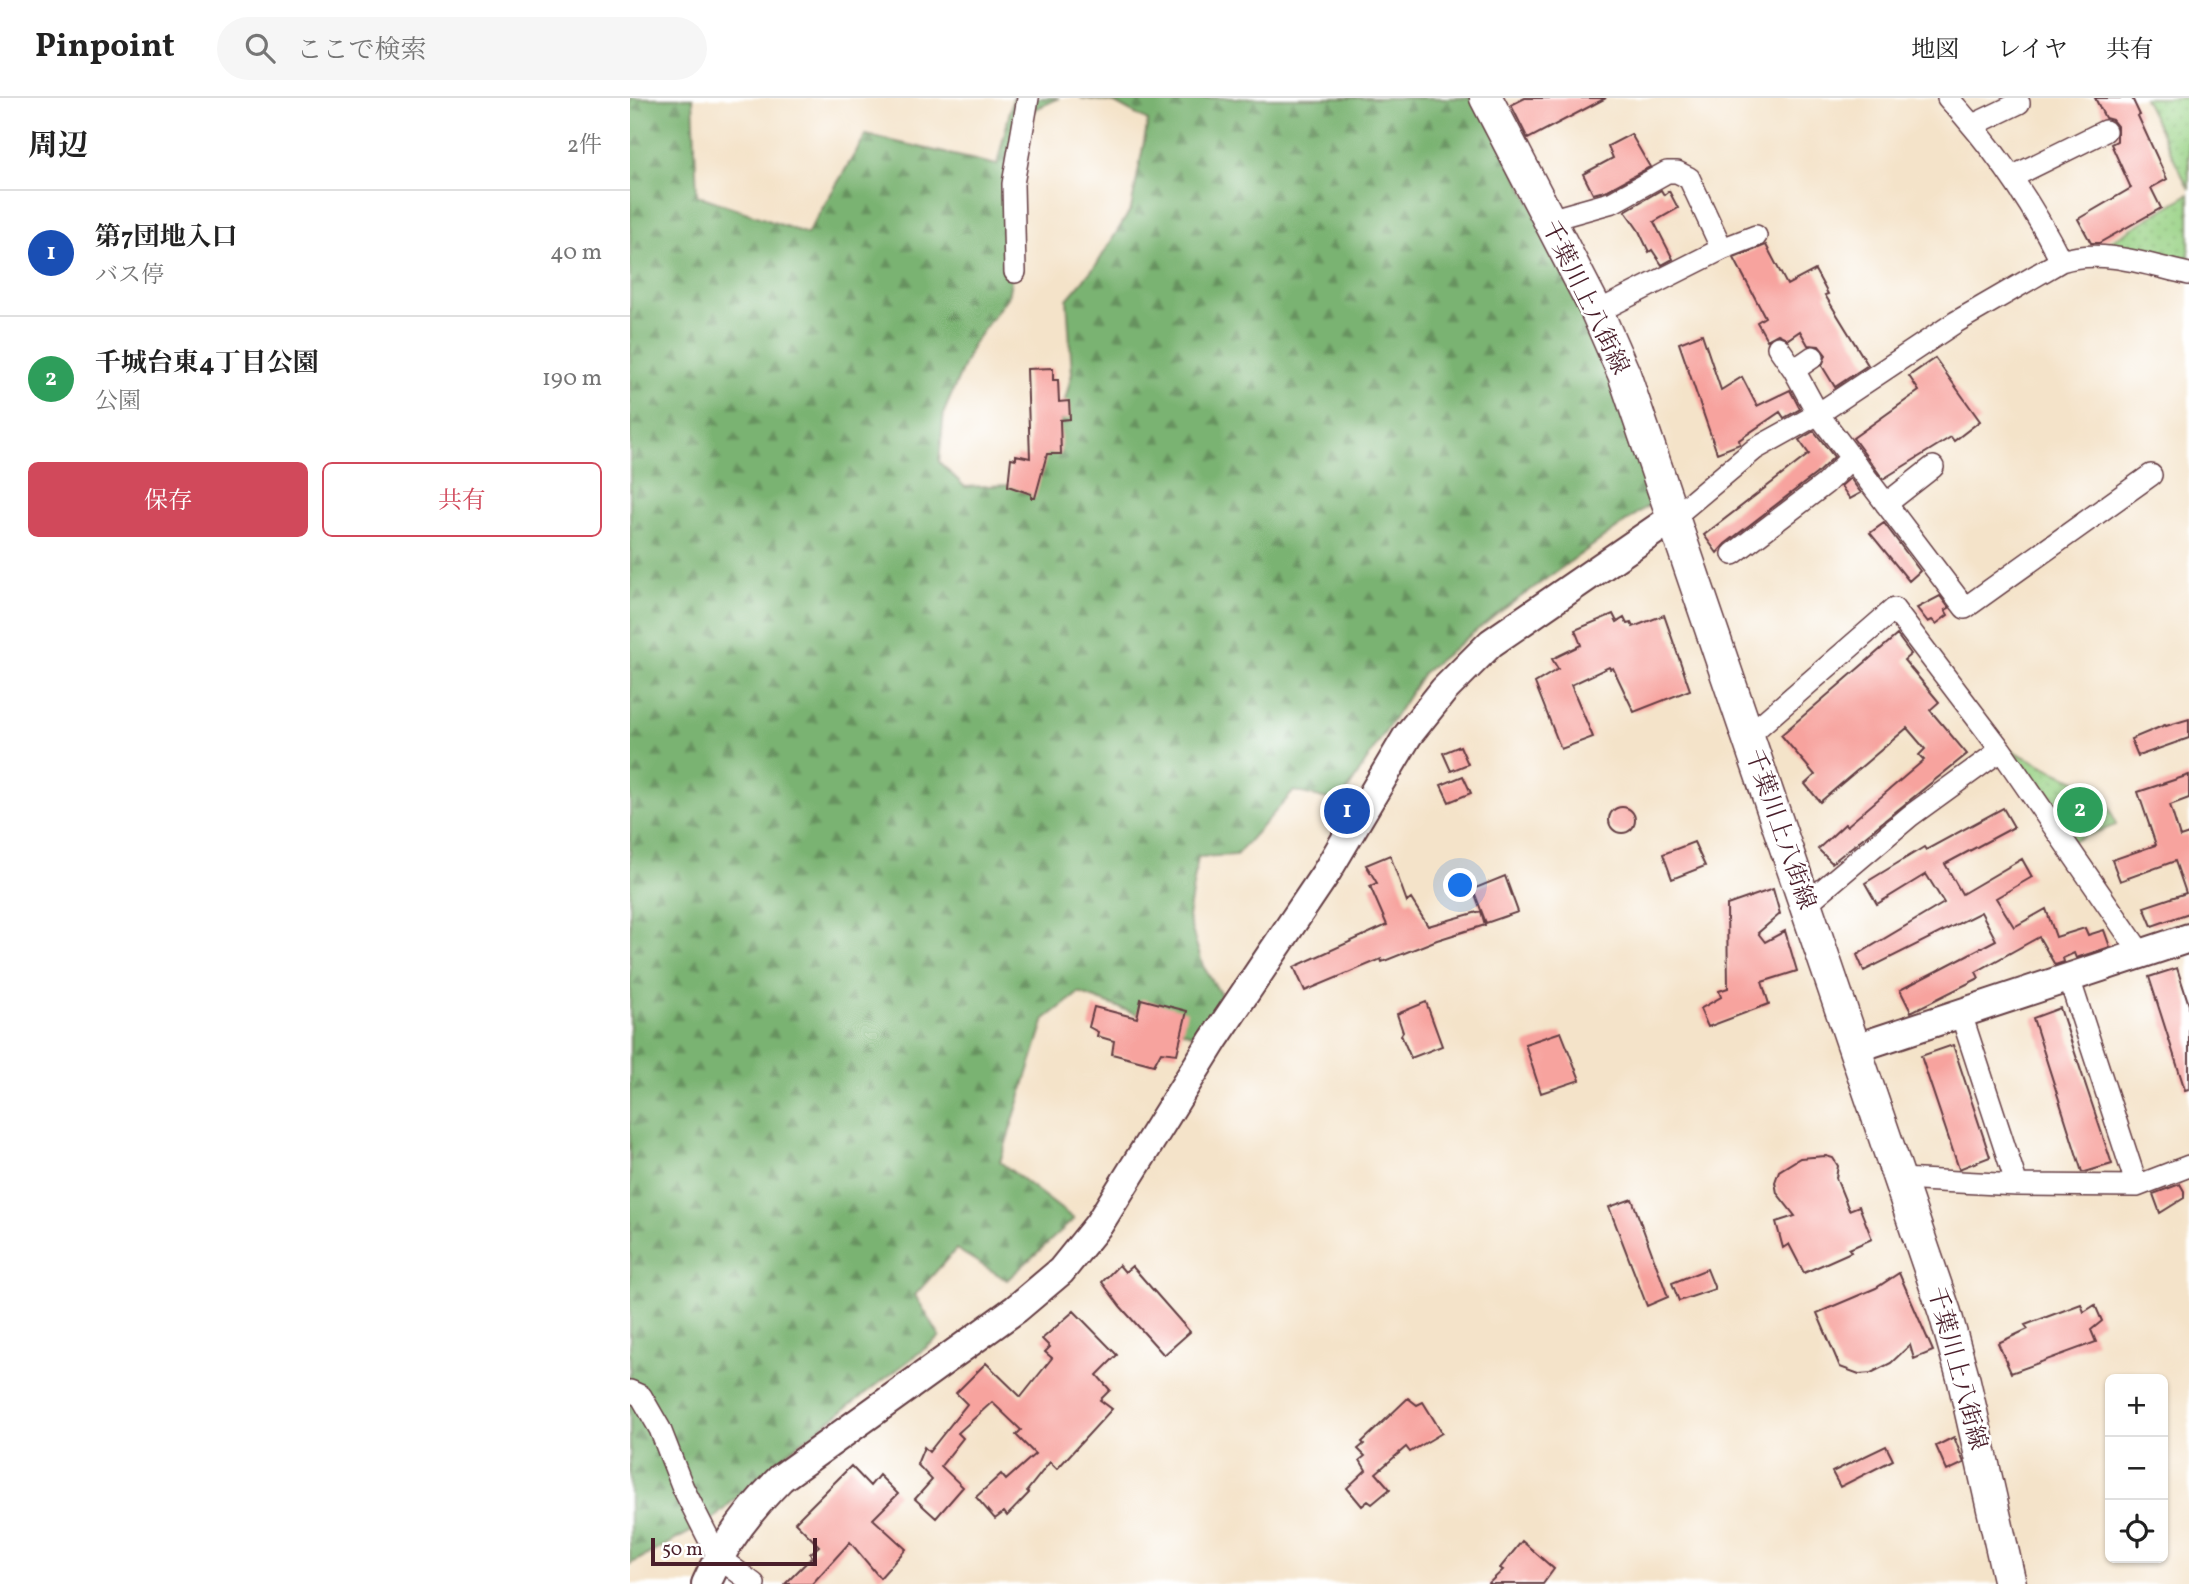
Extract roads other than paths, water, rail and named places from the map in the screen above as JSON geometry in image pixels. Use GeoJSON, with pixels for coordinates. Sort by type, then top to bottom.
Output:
{"type":"FeatureCollection","features":[{"type":"Feature","properties":{"kind":"main road","name":"千葉川上八街線"},"geometry":{"type":"LineString","coordinates":[[1486,98],[1597,312],[1624,374],[1945,1312],[1965,1381],[2010,1584]]}},
{"type":"Feature","properties":{"kind":"street"},"geometry":{"type":"LineString","coordinates":[[1015,272],[1013,184],[1028,98]]}},
{"type":"Feature","properties":{"kind":"street"},"geometry":{"type":"LineString","coordinates":[[1948,98],[1973,125],[2012,177],[2061,261]]}},
{"type":"Feature","properties":{"kind":"street"},"geometry":{"type":"LineString","coordinates":[[1973,125],[2018,103]]}},
{"type":"Feature","properties":{"kind":"street"},"geometry":{"type":"LineString","coordinates":[[2012,177],[2105,131]]}},
{"type":"Feature","properties":{"kind":"street"},"geometry":{"type":"LineString","coordinates":[[1549,220],[1613,202],[1667,172],[1677,172],[1689,178],[1722,249]]}},
{"type":"Feature","properties":{"kind":"street"},"geometry":{"type":"LineString","coordinates":[[1597,312],[1722,249],[1756,236]]}},
{"type":"Feature","properties":{"kind":"street"},"geometry":{"type":"LineString","coordinates":[[706,1584],[718,1557],[765,1494],[781,1478],[1016,1309],[1061,1271],[1099,1224],[1219,1031],[1326,873],[1408,735],[1444,690],[1491,643],[1674,517],[1755,449],[1818,414],[1956,322],[2061,261],[2080,255],[2113,257],[2189,274]]}},
{"type":"Feature","properties":{"kind":"street"},"geometry":{"type":"LineString","coordinates":[[1778,347],[1818,414],[1965,608],[2151,475]]}},
{"type":"Feature","properties":{"kind":"street"},"geometry":{"type":"LineString","coordinates":[[1794,370],[1813,358]]}},
{"type":"Feature","properties":{"kind":"street"},"geometry":{"type":"LineString","coordinates":[[1733,554],[1825,484],[1851,458]]}},
{"type":"Feature","properties":{"kind":"street"},"geometry":{"type":"LineString","coordinates":[[1886,504],[1933,467]]}},
{"type":"Feature","properties":{"kind":"street"},"geometry":{"type":"LineString","coordinates":[[1749,735],[1894,609],[2001,750],[2142,955]]}},
{"type":"Feature","properties":{"kind":"street"},"geometry":{"type":"LineString","coordinates":[[1807,904],[1910,816],[2001,750]]}},
{"type":"Feature","properties":{"kind":"street"},"geometry":{"type":"LineString","coordinates":[[1856,1048],[2188,941]]}},
{"type":"Feature","properties":{"kind":"street"},"geometry":{"type":"LineString","coordinates":[[2069,978],[2137,1186]]}},
{"type":"Feature","properties":{"kind":"street"},"geometry":{"type":"LineString","coordinates":[[1961,1014],[2017,1185]]}},
{"type":"Feature","properties":{"kind":"street"},"geometry":{"type":"LineString","coordinates":[[1900,1179],[2017,1185],[2137,1186],[2189,1166]]}},
{"type":"Feature","properties":{"kind":"street"},"geometry":{"type":"LineString","coordinates":[[630,1391],[642,1396],[660,1429],[683,1488],[718,1557],[754,1584]]}},
{"type":"Feature","properties":{"kind":"place","name":"千城台東4丁目公園"},"geometry":{"type":"Point","coordinates":[2080,810]}},
{"type":"Feature","properties":{"kind":"place","name":"第7団地入口"},"geometry":{"type":"Point","coordinates":[1347,811]}}]}
